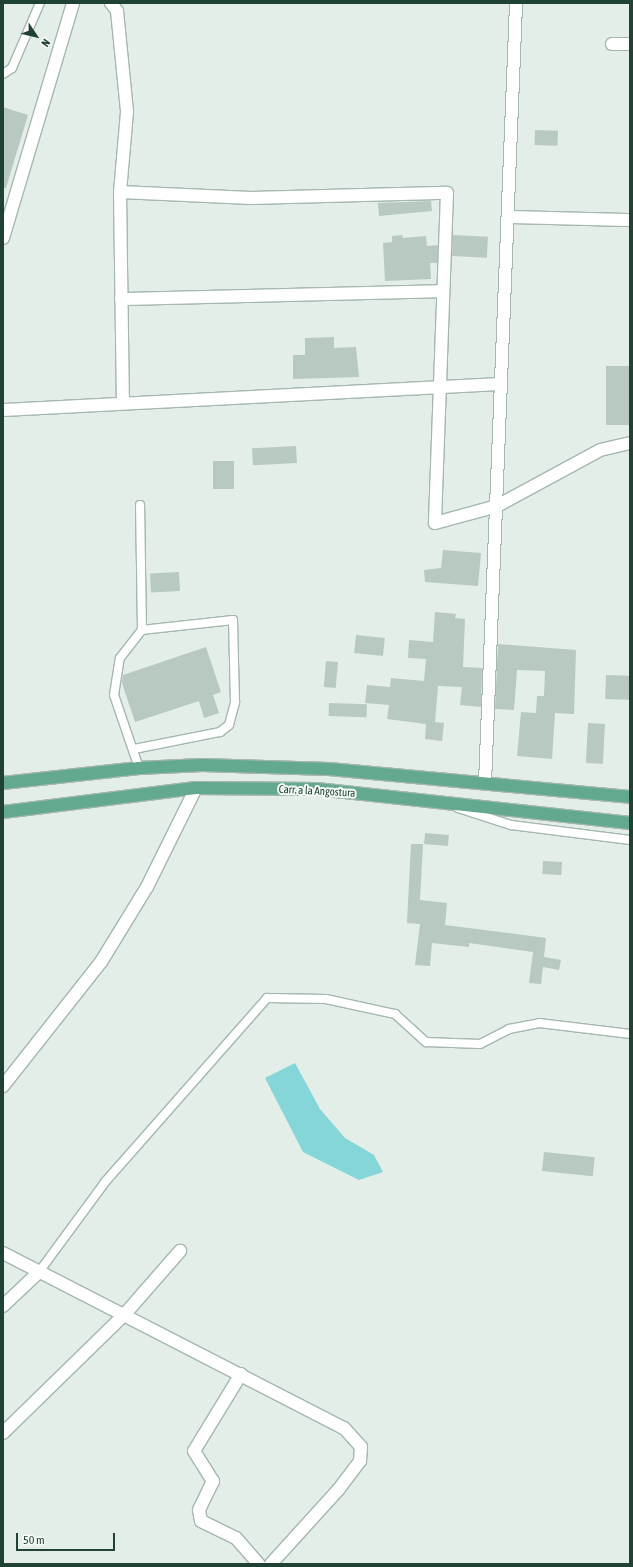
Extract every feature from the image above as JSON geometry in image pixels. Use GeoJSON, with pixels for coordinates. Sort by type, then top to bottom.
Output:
{"type":"FeatureCollection","features":[{"type":"Feature","properties":{"kind":"main road","name":"Carr. a la Angostura"},"geometry":{"type":"LineString","coordinates":[[3,783],[139,768],[202,765],[329,769],[630,797]]}},
{"type":"Feature","properties":{"kind":"main road","name":"Carr. a la Angostura"},"geometry":{"type":"LineString","coordinates":[[3,812],[196,788],[317,788],[630,823]]}},
{"type":"Feature","properties":{"kind":"street"},"geometry":{"type":"LineString","coordinates":[[3,238],[73,3]]}},
{"type":"Feature","properties":{"kind":"street"},"geometry":{"type":"LineString","coordinates":[[111,3],[117,11],[127,112],[120,192],[123,403]]}},
{"type":"Feature","properties":{"kind":"street"},"geometry":{"type":"LineString","coordinates":[[485,783],[496,506],[498,384],[508,218],[516,3]]}},
{"type":"Feature","properties":{"kind":"street"},"geometry":{"type":"LineString","coordinates":[[612,44],[630,44]]}},
{"type":"Feature","properties":{"kind":"street"},"geometry":{"type":"LineString","coordinates":[[120,192],[251,198],[447,193],[435,523],[496,506],[600,450],[630,443]]}},
{"type":"Feature","properties":{"kind":"street"},"geometry":{"type":"LineString","coordinates":[[508,218],[630,220]]}},
{"type":"Feature","properties":{"kind":"street"},"geometry":{"type":"LineString","coordinates":[[121,299],[443,291]]}},
{"type":"Feature","properties":{"kind":"street"},"geometry":{"type":"LineString","coordinates":[[3,410],[498,384]]}},
{"type":"Feature","properties":{"kind":"street"},"geometry":{"type":"LineString","coordinates":[[3,1086],[101,962],[147,887],[196,788]]}},
{"type":"Feature","properties":{"kind":"street"},"geometry":{"type":"LineString","coordinates":[[3,1433],[125,1314],[180,1251]]}},
{"type":"Feature","properties":{"kind":"street"},"geometry":{"type":"LineString","coordinates":[[3,1253],[125,1314],[344,1428],[361,1447],[360,1461],[343,1484],[271,1564]]}},
{"type":"Feature","properties":{"kind":"street"},"geometry":{"type":"LineString","coordinates":[[3,1306],[39,1272]]}},
{"type":"Feature","properties":{"kind":"street"},"geometry":{"type":"LineString","coordinates":[[241,1374],[194,1451],[213,1481],[198,1510],[201,1520],[236,1538],[259,1564]]}},
{"type":"Feature","properties":{"kind":"lane"},"geometry":{"type":"LineString","coordinates":[[3,74],[12,68],[40,3]]}},
{"type":"Feature","properties":{"kind":"lane"},"geometry":{"type":"LineString","coordinates":[[139,768],[134,749],[114,695],[116,675],[120,658],[142,630],[140,505]]}},
{"type":"Feature","properties":{"kind":"lane"},"geometry":{"type":"LineString","coordinates":[[134,749],[220,732],[229,724],[235,702],[233,620],[142,630]]}},
{"type":"Feature","properties":{"kind":"lane"},"geometry":{"type":"LineString","coordinates":[[434,800],[511,825],[630,840]]}},
{"type":"Feature","properties":{"kind":"lane"},"geometry":{"type":"LineString","coordinates":[[39,1272],[106,1182],[266,998],[326,999],[395,1014],[426,1042],[480,1044],[510,1029],[539,1023],[630,1034]]}},
{"type":"Feature","properties":{"kind":"water"},"geometry":{"type":"Polygon","coordinates":[[[295,1063],[320,1109],[345,1138],[374,1155],[383,1172],[359,1180],[303,1152],[265,1078],[295,1063]]]}},
{"type":"Feature","properties":{"kind":"building"},"geometry":{"type":"Polygon","coordinates":[[[3,107],[28,115],[6,188],[3,188],[3,107]]]}},
{"type":"Feature","properties":{"kind":"building"},"geometry":{"type":"Polygon","coordinates":[[[535,130],[558,131],[557,146],[534,145],[535,130]]]}},
{"type":"Feature","properties":{"kind":"building"},"geometry":{"type":"Polygon","coordinates":[[[431,201],[432,211],[379,216],[378,203],[431,201]]]}},
{"type":"Feature","properties":{"kind":"building"},"geometry":{"type":"Polygon","coordinates":[[[402,235],[403,238],[426,236],[427,246],[438,245],[437,263],[430,263],[431,279],[385,281],[383,243],[392,242],[392,236],[402,235]]]}},
{"type":"Feature","properties":{"kind":"building"},"geometry":{"type":"Polygon","coordinates":[[[453,235],[488,237],[487,258],[452,256],[453,235]]]}},
{"type":"Feature","properties":{"kind":"building"},"geometry":{"type":"Polygon","coordinates":[[[334,337],[334,348],[356,347],[359,377],[293,379],[293,355],[305,355],[305,338],[334,337]]]}},
{"type":"Feature","properties":{"kind":"building"},"geometry":{"type":"Polygon","coordinates":[[[606,366],[630,366],[630,425],[606,425],[606,366]]]}},
{"type":"Feature","properties":{"kind":"building"},"geometry":{"type":"Polygon","coordinates":[[[296,446],[297,463],[253,465],[252,448],[296,446]]]}},
{"type":"Feature","properties":{"kind":"building"},"geometry":{"type":"Polygon","coordinates":[[[213,461],[234,461],[234,489],[213,489],[213,461]]]}},
{"type":"Feature","properties":{"kind":"building"},"geometry":{"type":"Polygon","coordinates":[[[443,550],[481,553],[478,586],[425,582],[424,570],[441,568],[443,550]]]}},
{"type":"Feature","properties":{"kind":"building"},"geometry":{"type":"Polygon","coordinates":[[[179,572],[180,591],[151,592],[150,574],[179,572]]]}},
{"type":"Feature","properties":{"kind":"building"},"geometry":{"type":"Polygon","coordinates":[[[435,612],[456,614],[455,618],[465,619],[463,667],[482,668],[481,707],[460,705],[462,687],[438,686],[435,722],[444,723],[442,741],[425,739],[426,724],[387,719],[389,705],[365,703],[367,685],[390,687],[391,678],[424,681],[426,659],[408,658],[409,640],[433,642],[435,612]]]}},
{"type":"Feature","properties":{"kind":"building"},"geometry":{"type":"Polygon","coordinates":[[[356,635],[385,638],[383,656],[354,653],[356,635]]]}},
{"type":"Feature","properties":{"kind":"building"},"geometry":{"type":"Polygon","coordinates":[[[498,644],[576,650],[574,714],[555,713],[552,759],[517,756],[521,712],[536,713],[537,696],[544,696],[545,671],[517,670],[514,710],[495,709],[498,644]]]}},
{"type":"Feature","properties":{"kind":"building"},"geometry":{"type":"Polygon","coordinates":[[[206,647],[221,692],[213,695],[219,713],[204,718],[199,701],[135,722],[122,683],[123,675],[206,647]]]}},
{"type":"Feature","properties":{"kind":"building"},"geometry":{"type":"Polygon","coordinates":[[[326,661],[338,662],[336,688],[324,687],[326,661]]]}},
{"type":"Feature","properties":{"kind":"building"},"geometry":{"type":"Polygon","coordinates":[[[606,675],[630,676],[629,700],[605,699],[606,675]]]}},
{"type":"Feature","properties":{"kind":"building"},"geometry":{"type":"Polygon","coordinates":[[[329,703],[367,704],[367,717],[329,716],[329,703]]]}},
{"type":"Feature","properties":{"kind":"building"},"geometry":{"type":"Polygon","coordinates":[[[588,723],[605,724],[603,764],[586,763],[588,723]]]}},
{"type":"Feature","properties":{"kind":"building"},"geometry":{"type":"Polygon","coordinates":[[[425,833],[449,835],[448,846],[424,844],[425,833]]]}},
{"type":"Feature","properties":{"kind":"building"},"geometry":{"type":"Polygon","coordinates":[[[411,844],[423,844],[420,900],[447,903],[445,925],[546,938],[544,957],[561,960],[559,970],[543,967],[541,984],[529,983],[533,952],[469,943],[469,947],[432,943],[430,966],[415,965],[420,924],[407,923],[411,844]]]}},
{"type":"Feature","properties":{"kind":"building"},"geometry":{"type":"Polygon","coordinates":[[[543,861],[562,862],[561,875],[542,874],[543,861]]]}},
{"type":"Feature","properties":{"kind":"building"},"geometry":{"type":"Polygon","coordinates":[[[544,1152],[595,1157],[593,1176],[542,1171],[544,1152]]]}}]}
